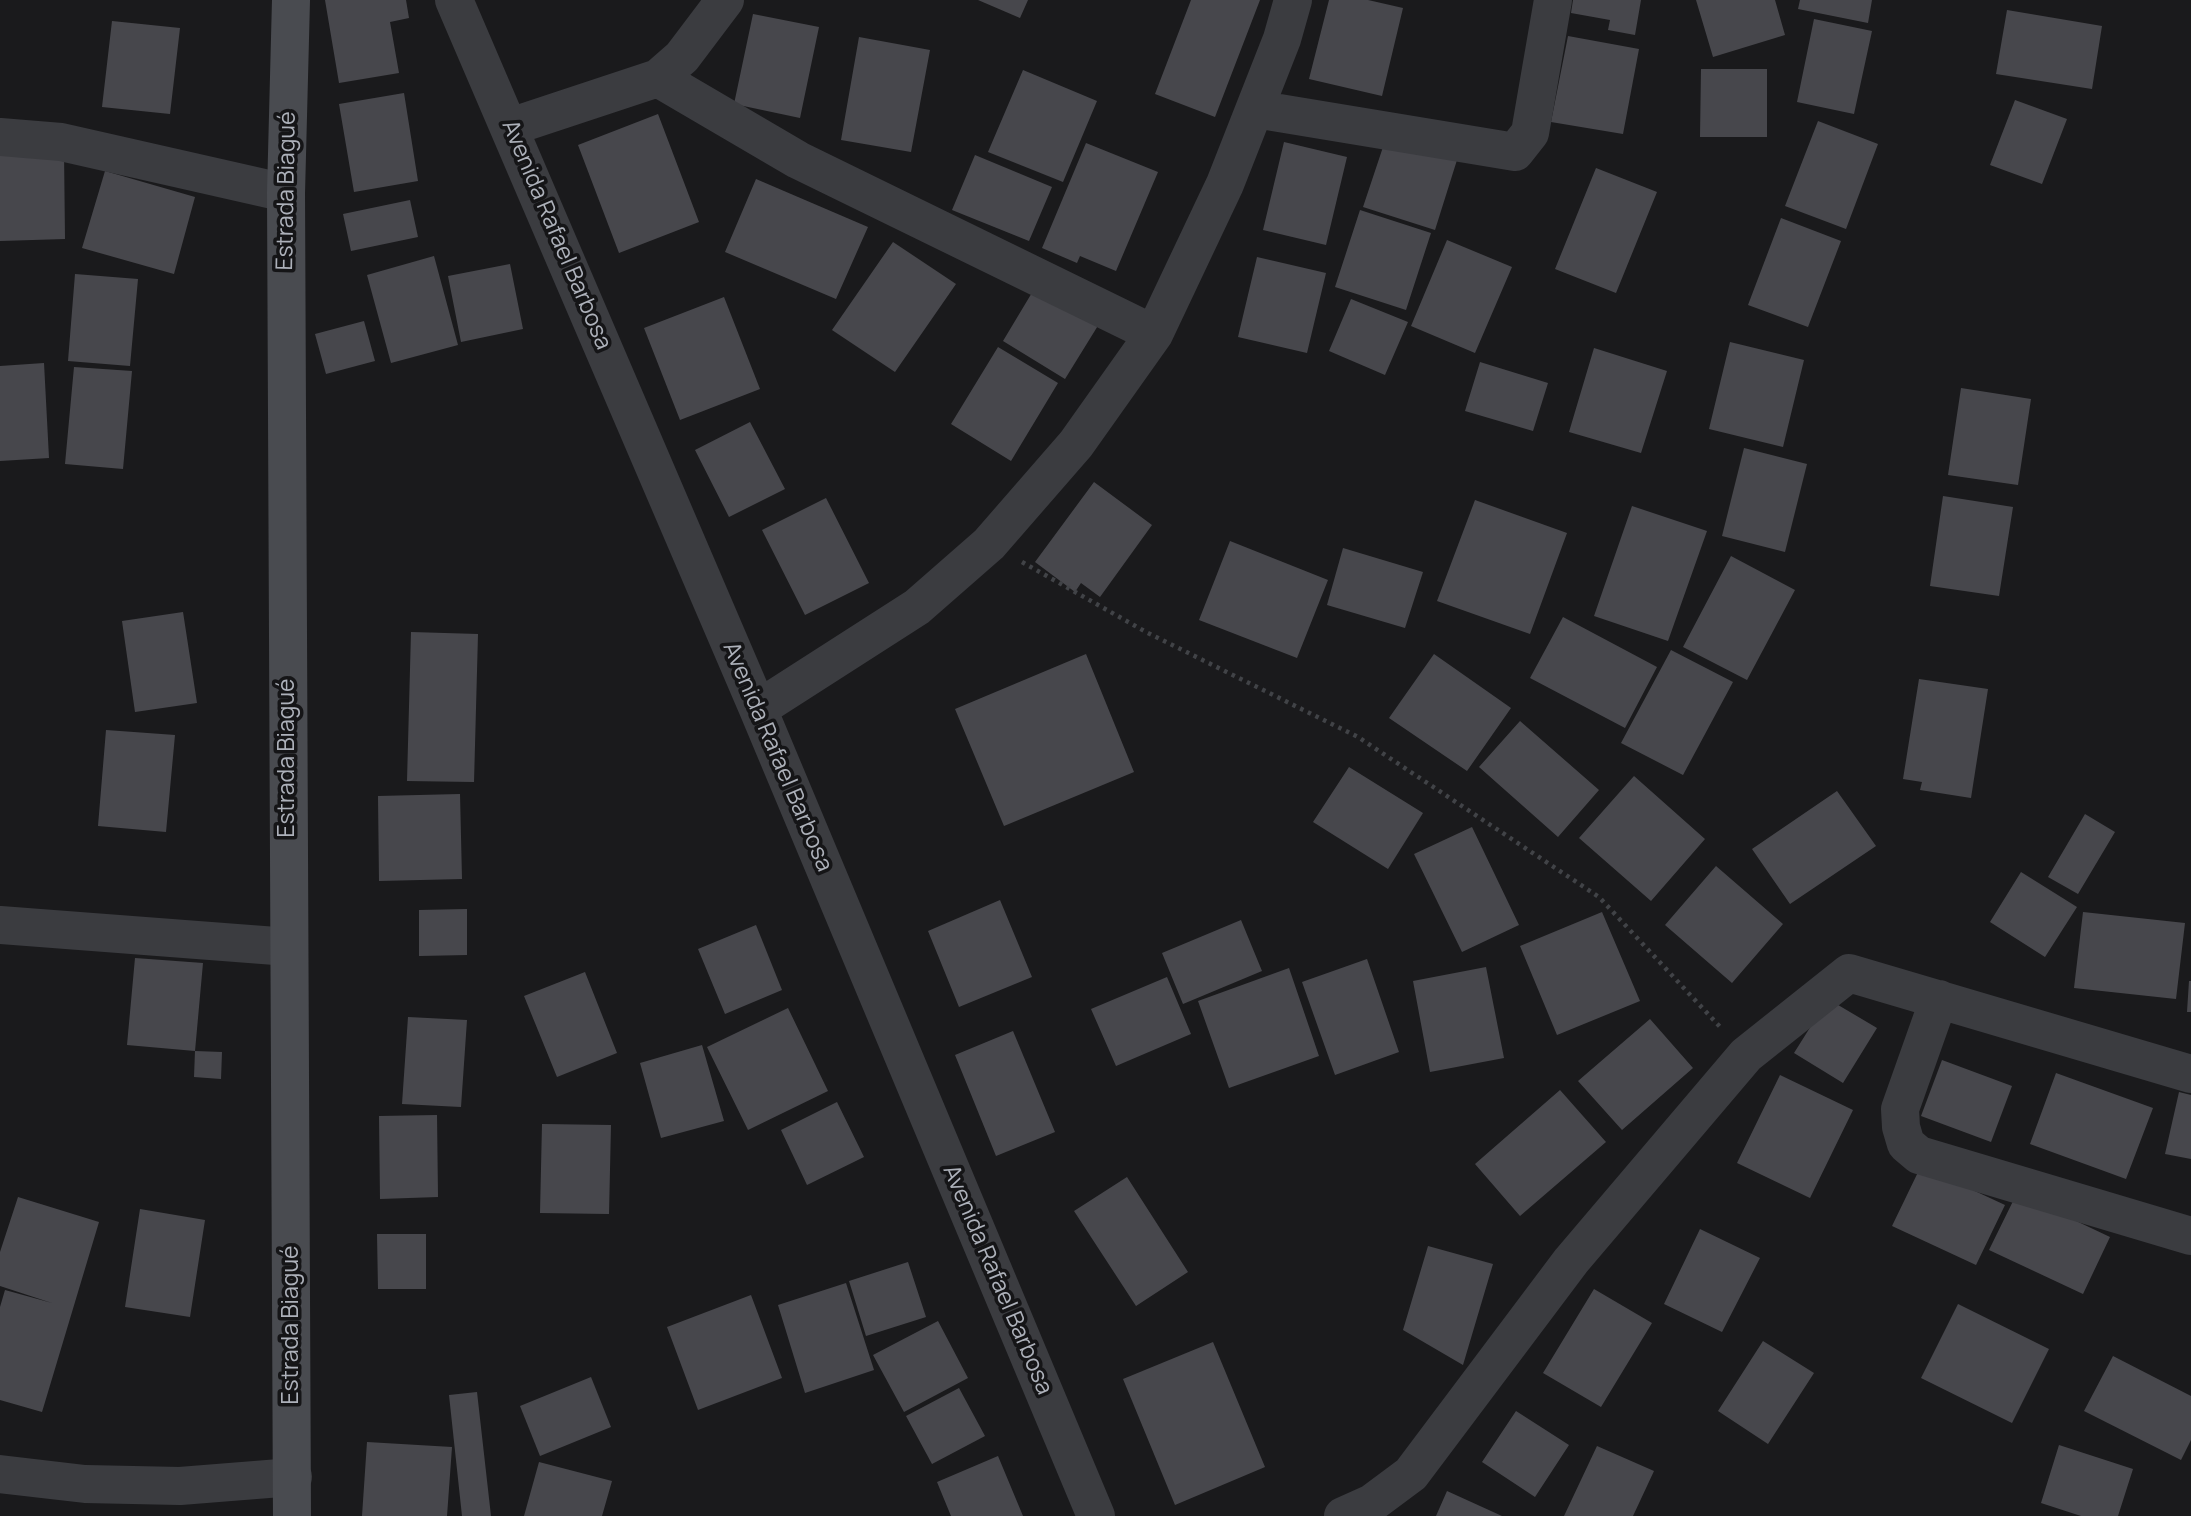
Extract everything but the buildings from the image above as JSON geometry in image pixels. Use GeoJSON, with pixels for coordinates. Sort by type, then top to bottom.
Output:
{"type":"FeatureCollection","features":[{"type":"Feature","properties":{"kind":"main road","name":"Estrada Biagué"},"geometry":{"type":"LineString","coordinates":[[290,0],[286,193],[292,1516]]}},
{"type":"Feature","properties":{"kind":"street","name":"Avenida Rafael Barbosa"},"geometry":{"type":"LineString","coordinates":[[454,0],[758,709],[1096,1516]]}},
{"type":"Feature","properties":{"kind":"street"},"geometry":{"type":"LineString","coordinates":[[510,127],[658,78],[682,57],[725,0]]}},
{"type":"Feature","properties":{"kind":"street"},"geometry":{"type":"LineString","coordinates":[[758,709],[917,607],[989,544],[1076,444],[1154,334],[1225,184],[1282,39],[1293,0]]}},
{"type":"Feature","properties":{"kind":"street"},"geometry":{"type":"LineString","coordinates":[[1255,109],[1515,152],[1530,133],[1553,0]]}},
{"type":"Feature","properties":{"kind":"street"},"geometry":{"type":"LineString","coordinates":[[658,78],[798,160],[1154,334]]}},
{"type":"Feature","properties":{"kind":"street"},"geometry":{"type":"LineString","coordinates":[[0,137],[85,147],[286,193]]}},
{"type":"Feature","properties":{"kind":"street"},"geometry":{"type":"LineString","coordinates":[[0,925],[289,947]]}},
{"type":"Feature","properties":{"kind":"street"},"geometry":{"type":"LineString","coordinates":[[1343,1516],[1372,1503],[1411,1474],[1571,1261],[1746,1055],[1849,973],[2191,1074]]}},
{"type":"Feature","properties":{"kind":"street"},"geometry":{"type":"LineString","coordinates":[[1939,999],[1900,1108],[1900,1127],[1906,1144],[1919,1156],[2191,1236]]}},
{"type":"Feature","properties":{"kind":"street"},"geometry":{"type":"LineString","coordinates":[[0,1474],[85,1484],[180,1486],[293,1477]]}},
{"type":"Feature","properties":{"kind":"path"},"geometry":{"type":"LineString","coordinates":[[989,544],[1146,632],[1358,737],[1599,897],[1746,1055]]}}]}
